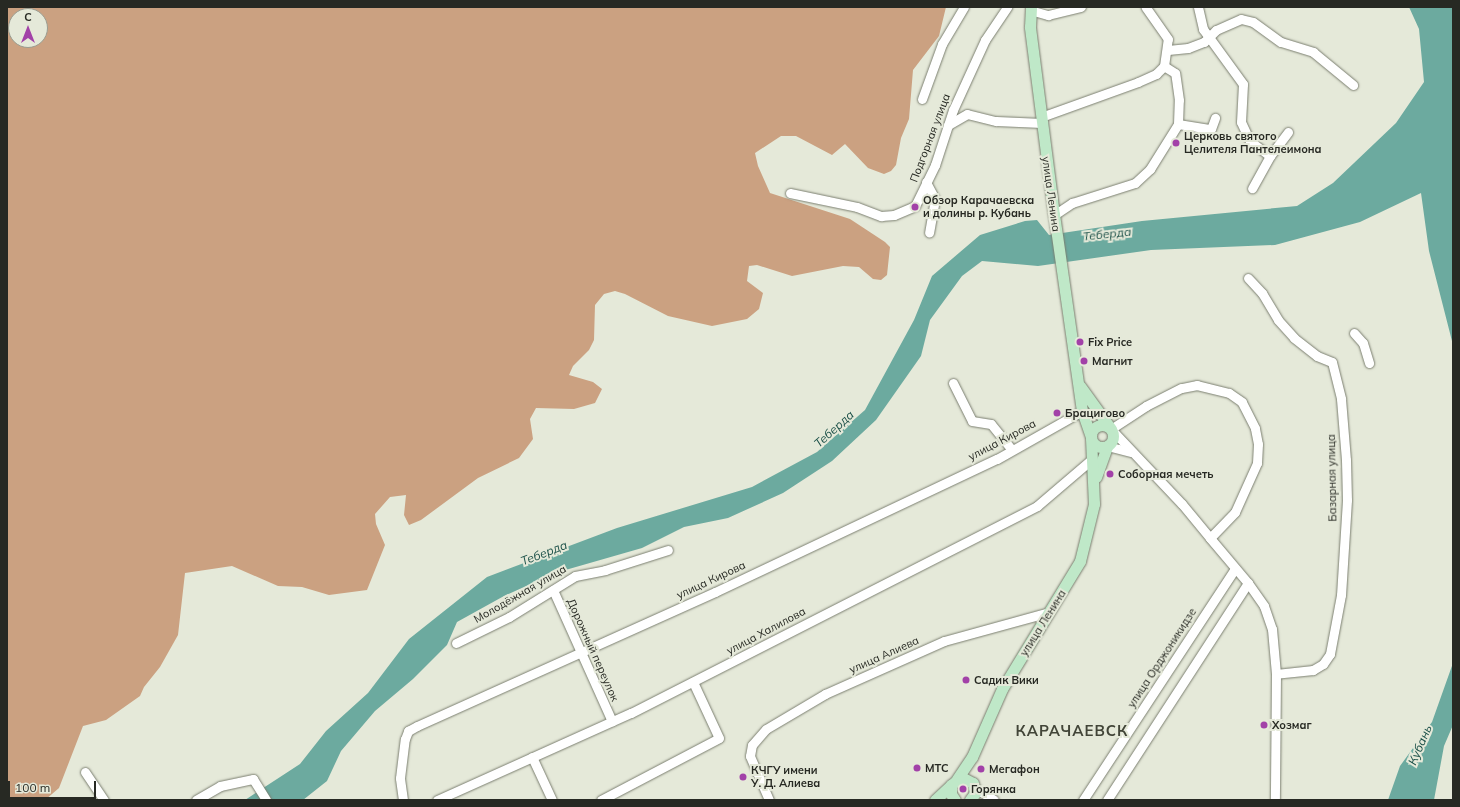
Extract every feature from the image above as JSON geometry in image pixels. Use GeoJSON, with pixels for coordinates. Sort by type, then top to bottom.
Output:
{"type":"FeatureCollection","features":[{"type":"Feature","properties":{"kind":"main road","name":"улица Ленина"},"geometry":{"type":"LineString","coordinates":[[1031,9],[1041,120],[1077,380],[1082,411],[1090,437],[1095,481]]}},
{"type":"Feature","properties":{"kind":"main road","name":"улица Ленина"},"geometry":{"type":"LineString","coordinates":[[1077,380],[1088,400],[1111,429]]}},
{"type":"Feature","properties":{"kind":"main road"},"geometry":{"type":"LineString","coordinates":[[1099,425],[1111,429],[1113,437],[1107,446],[1096,446],[1090,437],[1091,432],[1099,425]]}},
{"type":"Feature","properties":{"kind":"main road","name":"улица Ленина"},"geometry":{"type":"LineString","coordinates":[[935,800],[954,782],[972,758],[1002,689],[1080,561],[1090,524],[1095,481],[1107,446]]}},
{"type":"Feature","properties":{"kind":"main road","name":"улица Ленина"},"geometry":{"type":"LineString","coordinates":[[972,758],[974,786]]}},
{"type":"Feature","properties":{"kind":"main road"},"geometry":{"type":"LineString","coordinates":[[955,800],[951,794],[954,782],[966,778],[974,786],[970,800]]}},
{"type":"Feature","properties":{"kind":"street"},"geometry":{"type":"LineString","coordinates":[[922,99],[942,44],[964,7]]}},
{"type":"Feature","properties":{"kind":"street","name":"Подгорная улица"},"geometry":{"type":"LineString","coordinates":[[790,193],[856,207],[881,216],[894,215],[915,206],[985,40],[1007,7]]}},
{"type":"Feature","properties":{"kind":"street"},"geometry":{"type":"LineString","coordinates":[[1031,9],[1048,15],[1081,7]]}},
{"type":"Feature","properties":{"kind":"street"},"geometry":{"type":"LineString","coordinates":[[948,125],[967,114],[996,121],[1041,120],[1156,74],[1164,66],[1168,50],[1168,39],[1146,7]]}},
{"type":"Feature","properties":{"kind":"street"},"geometry":{"type":"LineString","coordinates":[[1198,7],[1203,28],[1243,84],[1241,122],[1250,141],[1270,156]]}},
{"type":"Feature","properties":{"kind":"street"},"geometry":{"type":"LineString","coordinates":[[1168,50],[1188,48],[1204,42],[1208,35],[1229,22],[1241,19],[1254,22],[1281,42],[1313,52],[1353,85]]}},
{"type":"Feature","properties":{"kind":"street"},"geometry":{"type":"LineString","coordinates":[[1055,220],[1072,203],[1135,183],[1150,169],[1178,124],[1179,100],[1175,73],[1164,66]]}},
{"type":"Feature","properties":{"kind":"street"},"geometry":{"type":"LineString","coordinates":[[1178,124],[1211,129],[1215,118]]}},
{"type":"Feature","properties":{"kind":"street"},"geometry":{"type":"LineString","coordinates":[[1252,188],[1270,156],[1280,146],[1288,132]]}},
{"type":"Feature","properties":{"kind":"street"},"geometry":{"type":"LineString","coordinates":[[926,182],[935,199],[929,232]]}},
{"type":"Feature","properties":{"kind":"street","name":"Базарная улица"},"geometry":{"type":"LineString","coordinates":[[1248,278],[1294,338],[1316,356],[1332,362],[1342,398],[1347,500],[1341,595],[1330,654],[1323,664],[1313,670],[1276,674]]}},
{"type":"Feature","properties":{"kind":"street"},"geometry":{"type":"LineString","coordinates":[[1354,333],[1363,344],[1369,364]]}},
{"type":"Feature","properties":{"kind":"street"},"geometry":{"type":"LineString","coordinates":[[952,382],[972,421],[992,424],[1012,450]]}},
{"type":"Feature","properties":{"kind":"street"},"geometry":{"type":"LineString","coordinates":[[1210,538],[1234,512],[1257,463],[1258,444],[1255,428],[1242,402],[1229,393],[1197,385],[1181,388],[1146,406],[1111,429],[1136,454],[1210,538],[1248,583],[1262,604],[1272,629],[1276,674],[1275,800]]}},
{"type":"Feature","properties":{"kind":"street","name":"улица Кирова"},"geometry":{"type":"LineString","coordinates":[[403,800],[400,778],[405,739],[408,731],[715,592],[1012,450],[1082,411]]}},
{"type":"Feature","properties":{"kind":"street"},"geometry":{"type":"LineString","coordinates":[[1107,446],[1136,454]]}},
{"type":"Feature","properties":{"kind":"street","name":"улица Халилова"},"geometry":{"type":"LineString","coordinates":[[437,800],[612,721],[693,682],[1037,506],[1092,459]]}},
{"type":"Feature","properties":{"kind":"street","name":"Молодёжная улица"},"geometry":{"type":"LineString","coordinates":[[456,643],[510,617],[575,576],[605,570],[668,550]]}},
{"type":"Feature","properties":{"kind":"street","name":"улица Орджоникидзе"},"geometry":{"type":"LineString","coordinates":[[1083,800],[1235,569]]}},
{"type":"Feature","properties":{"kind":"street"},"geometry":{"type":"LineString","coordinates":[[1108,800],[1248,583]]}},
{"type":"Feature","properties":{"kind":"street","name":"Дорожный переулок"},"geometry":{"type":"LineString","coordinates":[[553,590],[612,721]]}},
{"type":"Feature","properties":{"kind":"street","name":"улица Алиева"},"geometry":{"type":"LineString","coordinates":[[770,800],[750,756],[752,745],[766,729],[825,694],[944,641],[1049,612]]}},
{"type":"Feature","properties":{"kind":"street"},"geometry":{"type":"LineString","coordinates":[[601,800],[719,738],[693,682]]}},
{"type":"Feature","properties":{"kind":"street"},"geometry":{"type":"LineString","coordinates":[[532,757],[552,800]]}},
{"type":"Feature","properties":{"kind":"street"},"geometry":{"type":"LineString","coordinates":[[85,772],[104,800]]}},
{"type":"Feature","properties":{"kind":"street"},"geometry":{"type":"LineString","coordinates":[[196,800],[220,786],[253,779],[266,800]]}},
{"type":"Feature","properties":{"kind":"street"},"geometry":{"type":"LineString","coordinates":[[974,786],[994,800]]}},
{"type":"Feature","properties":{"kind":"shaded area"},"geometry":{"type":"Polygon","coordinates":[[[7,7],[946,7],[939,36],[913,70],[909,119],[901,138],[896,165],[891,171],[884,174],[868,168],[845,144],[832,155],[796,136],[781,136],[755,153],[758,166],[770,193],[850,219],[885,242],[890,247],[887,275],[881,280],[873,279],[859,267],[843,266],[792,276],[757,265],[749,266],[747,281],[763,293],[759,309],[747,319],[712,326],[668,316],[625,294],[615,291],[604,294],[595,305],[594,340],[589,350],[573,366],[569,375],[593,382],[602,389],[595,403],[574,409],[536,408],[530,419],[533,439],[519,458],[478,478],[421,520],[409,525],[404,515],[406,495],[390,497],[375,514],[376,524],[385,545],[367,590],[329,595],[302,587],[278,586],[232,566],[185,573],[178,635],[160,667],[144,687],[140,696],[106,720],[83,726],[59,788],[45,800],[7,800],[7,7]]]}},
{"type":"Feature","properties":{"kind":"water","name":"Теберда"},"geometry":{"type":"Polygon","coordinates":[[[1409,7],[1453,7],[1453,345],[1429,251],[1421,193],[1360,222],[1275,245],[1151,250],[1038,266],[982,261],[962,276],[930,320],[921,356],[876,420],[832,461],[783,493],[728,518],[684,527],[642,548],[555,573],[504,596],[457,622],[447,645],[413,679],[375,711],[341,751],[327,781],[303,800],[245,800],[300,764],[326,731],[368,693],[409,639],[487,577],[617,528],[752,487],[817,452],[865,410],[914,320],[932,276],[980,235],[1025,221],[1037,220],[1049,235],[1142,221],[1297,206],[1333,183],[1396,123],[1424,82],[1419,29],[1409,7]]]}},
{"type":"Feature","properties":{"kind":"water","name":"Кубань"},"geometry":{"type":"Polygon","coordinates":[[[1453,663],[1453,725],[1444,746],[1434,800],[1388,800],[1400,766],[1432,722],[1453,663]]]}},
{"type":"Feature","properties":{"kind":"place","name":"Церковь святого Целителя Пантелеимона"},"geometry":{"type":"Point","coordinates":[1176,143]}},
{"type":"Feature","properties":{"kind":"place","name":"Обзор Карачаевска и долины р. Кубань"},"geometry":{"type":"Point","coordinates":[915,207]}},
{"type":"Feature","properties":{"kind":"place","name":"Fix Price"},"geometry":{"type":"Point","coordinates":[1080,342]}},
{"type":"Feature","properties":{"kind":"place","name":"Магнит"},"geometry":{"type":"Point","coordinates":[1084,361]}},
{"type":"Feature","properties":{"kind":"place","name":"Брацигово"},"geometry":{"type":"Point","coordinates":[1057,413]}},
{"type":"Feature","properties":{"kind":"place","name":"Соборная мечеть"},"geometry":{"type":"Point","coordinates":[1110,474]}},
{"type":"Feature","properties":{"kind":"place","name":"Садик Вики"},"geometry":{"type":"Point","coordinates":[966,680]}},
{"type":"Feature","properties":{"kind":"place","name":"Хозмаг"},"geometry":{"type":"Point","coordinates":[1264,725]}},
{"type":"Feature","properties":{"kind":"place","name":"МТС"},"geometry":{"type":"Point","coordinates":[917,768]}},
{"type":"Feature","properties":{"kind":"place","name":"Мегафон"},"geometry":{"type":"Point","coordinates":[981,769]}},
{"type":"Feature","properties":{"kind":"place","name":"КЧГУ имени У. Д. Алиева"},"geometry":{"type":"Point","coordinates":[743,777]}},
{"type":"Feature","properties":{"kind":"place","name":"Горянка"},"geometry":{"type":"Point","coordinates":[963,789]}},
{"type":"Feature","properties":{"kind":"district","name":"КАРАЧАЕВСК"},"geometry":{"type":"Point","coordinates":[1072,731]}}]}
